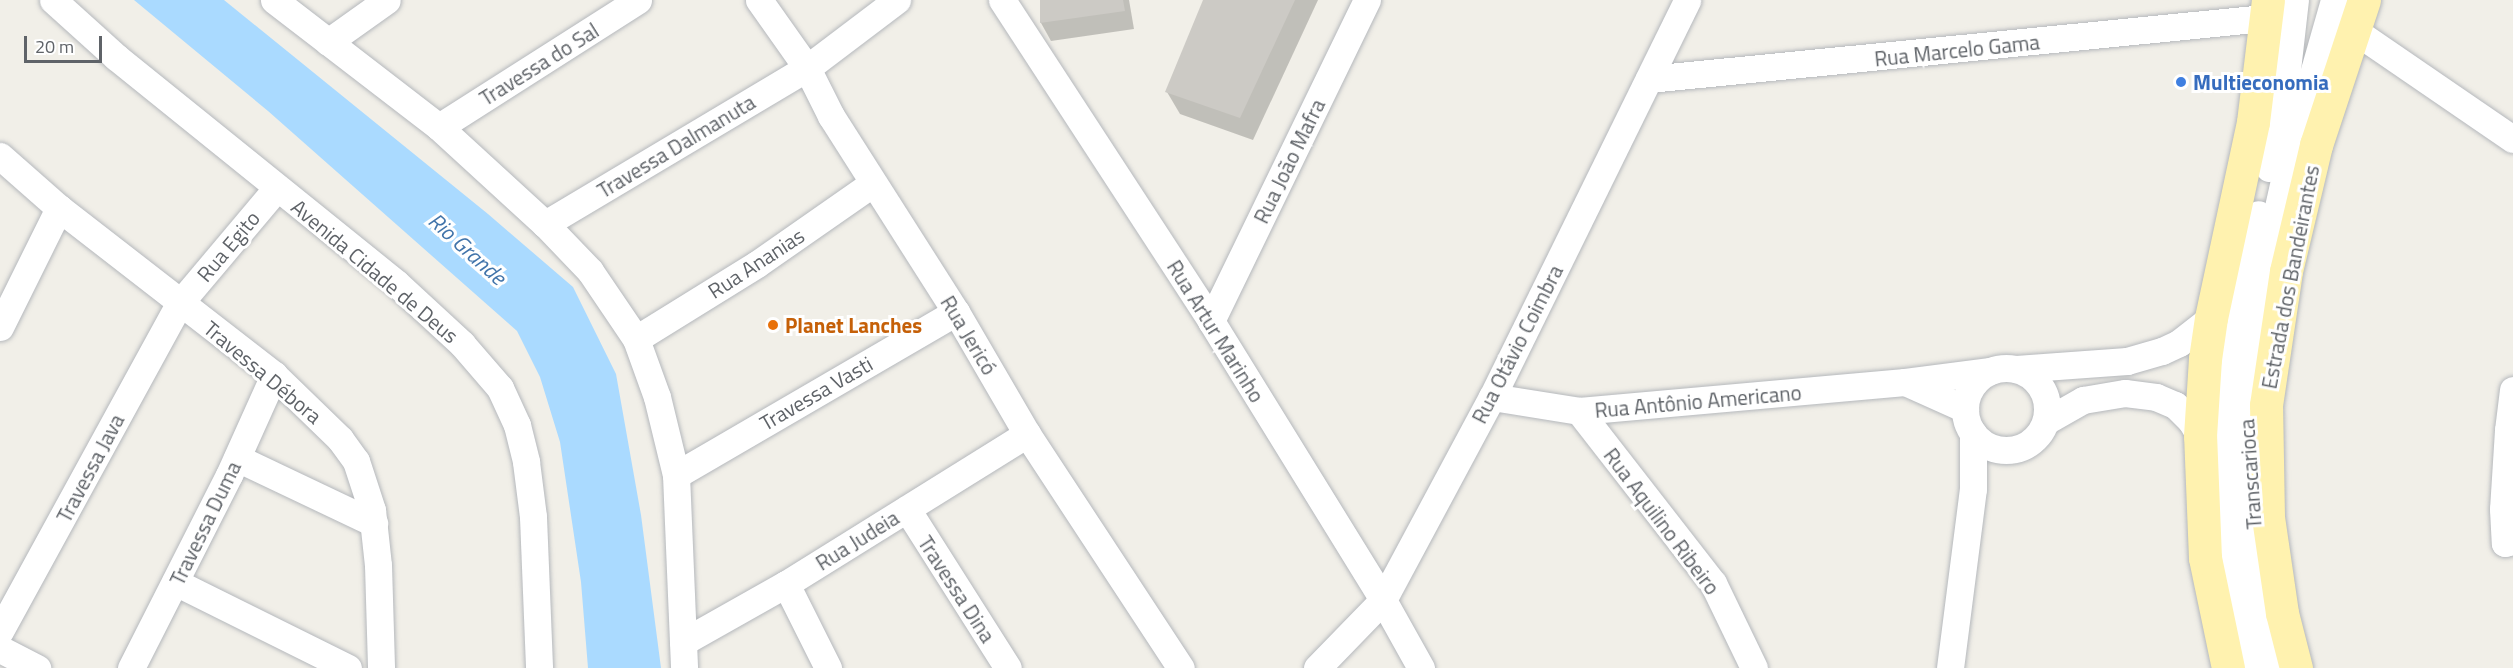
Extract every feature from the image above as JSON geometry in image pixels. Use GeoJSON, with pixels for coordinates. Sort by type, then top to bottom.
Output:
{"type":"FeatureCollection","features":[{"type":"Feature","properties":{"kind":"main road"},"geometry":{"type":"LineString","coordinates":[[2228,668],[2205,558],[2200,436],[2205,360],[2211,318],[2253,122],[2266,9]]}},
{"type":"Feature","properties":{"kind":"main road","name":"Estrada dos Bandeirantes"},"geometry":{"type":"LineString","coordinates":[[2296,668],[2282,613],[2268,517],[2266,405],[2286,271],[2316,145],[2360,15]]}},
{"type":"Feature","properties":{"kind":"street","name":"Avenida Cidade de Deus"},"geometry":{"type":"LineString","coordinates":[[53,0],[116,57],[276,189],[396,283],[462,344],[500,388],[517,425],[527,473],[533,517],[539,668]]}},
{"type":"Feature","properties":{"kind":"street"},"geometry":{"type":"LineString","coordinates":[[274,0],[439,127],[545,224],[590,271],[636,339],[657,397],[676,475],[683,655]]}},
{"type":"Feature","properties":{"kind":"street","name":"Travessa do Sal"},"geometry":{"type":"LineString","coordinates":[[439,127],[638,0]]}},
{"type":"Feature","properties":{"kind":"street","name":"Rua Jericó"},"geometry":{"type":"LineString","coordinates":[[759,0],[807,68],[831,116],[956,312],[1027,434],[1181,668]]}},
{"type":"Feature","properties":{"kind":"street","name":"Travessa Dalmanuta"},"geometry":{"type":"LineString","coordinates":[[545,224],[807,68],[897,0]]}},
{"type":"Feature","properties":{"kind":"street","name":"Rua Artur Marinho"},"geometry":{"type":"LineString","coordinates":[[1002,0],[1210,321],[1383,600],[1421,668]]}},
{"type":"Feature","properties":{"kind":"street","name":"Rua João Mafra"},"geometry":{"type":"LineString","coordinates":[[1210,321],[1367,0]]}},
{"type":"Feature","properties":{"kind":"street","name":"Rua Otávio Coimbra"},"geometry":{"type":"LineString","coordinates":[[1317,668],[1383,600],[1492,397],[1687,0]]}},
{"type":"Feature","properties":{"kind":"street","name":"Transcarioca"},"geometry":{"type":"LineString","coordinates":[[2251,668],[2232,537],[2226,462],[2229,347],[2284,96],[2295,0]]}},
{"type":"Feature","properties":{"kind":"street","name":"Transcarioca"},"geometry":{"type":"LineString","coordinates":[[2276,668],[2261,608],[2251,513],[2245,402],[2252,339],[2289,158],[2334,0]]}},
{"type":"Feature","properties":{"kind":"street"},"geometry":{"type":"LineString","coordinates":[[328,42],[385,1]]}},
{"type":"Feature","properties":{"kind":"street","name":"Rua Marcelo Gama"},"geometry":{"type":"LineString","coordinates":[[1649,79],[2266,9]]}},
{"type":"Feature","properties":{"kind":"street"},"geometry":{"type":"LineString","coordinates":[[2360,15],[2513,139]]}},
{"type":"Feature","properties":{"kind":"street","name":"Travessa Débora"},"geometry":{"type":"LineString","coordinates":[[0,156],[59,208],[179,304],[274,375],[340,439],[356,461],[374,523],[378,565],[381,668]]}},
{"type":"Feature","properties":{"kind":"street","name":"Rua Ananias"},"geometry":{"type":"LineString","coordinates":[[636,339],[757,264],[873,183]]}},
{"type":"Feature","properties":{"kind":"street","name":"Rua Egito"},"geometry":{"type":"LineString","coordinates":[[179,304],[276,189]]}},
{"type":"Feature","properties":{"kind":"street"},"geometry":{"type":"LineString","coordinates":[[0,327],[59,208]]}},
{"type":"Feature","properties":{"kind":"street","name":"Travessa Java"},"geometry":{"type":"LineString","coordinates":[[0,631],[179,304]]}},
{"type":"Feature","properties":{"kind":"street","name":"Travessa Vasti"},"geometry":{"type":"LineString","coordinates":[[676,475],[956,312]]}},
{"type":"Feature","properties":{"kind":"street","name":"Rua Antônio Americano"},"geometry":{"type":"LineString","coordinates":[[1492,397],[1579,411],[1905,382],[2003,370],[2127,361],[2170,347],[2211,318]]}},
{"type":"Feature","properties":{"kind":"street"},"geometry":{"type":"LineString","coordinates":[[1950,668],[1973,489],[1969,421],[1972,386],[2003,370],[2038,383],[2047,408],[2046,421]]}},
{"type":"Feature","properties":{"kind":"street","name":"Travessa Duma"},"geometry":{"type":"LineString","coordinates":[[131,668],[237,458],[274,375]]}},
{"type":"Feature","properties":{"kind":"street","name":"Rua Antônio Americano"},"geometry":{"type":"LineString","coordinates":[[1905,382],[1969,421]]}},
{"type":"Feature","properties":{"kind":"street"},"geometry":{"type":"LineString","coordinates":[[2509,542],[2506,453],[2513,390]]}},
{"type":"Feature","properties":{"kind":"street"},"geometry":{"type":"LineString","coordinates":[[1973,489],[2018,448],[2034,438],[2046,421],[2083,400],[2125,393],[2156,397],[2175,405],[2191,421],[2200,436]]}},
{"type":"Feature","properties":{"kind":"street","name":"Rua Aquilino Ribeiro"},"geometry":{"type":"LineString","coordinates":[[1579,411],[1713,583],[1754,668]]}},
{"type":"Feature","properties":{"kind":"street"},"geometry":{"type":"LineString","coordinates":[[1969,421],[1993,448],[2018,448]]}},
{"type":"Feature","properties":{"kind":"street","name":"Rua Judeia"},"geometry":{"type":"LineString","coordinates":[[683,655],[786,584],[1027,434]]}},
{"type":"Feature","properties":{"kind":"street"},"geometry":{"type":"LineString","coordinates":[[237,458],[374,523]]}},
{"type":"Feature","properties":{"kind":"street","name":"Travessa Dina"},"geometry":{"type":"LineString","coordinates":[[907,509],[1008,668]]}},
{"type":"Feature","properties":{"kind":"street"},"geometry":{"type":"LineString","coordinates":[[175,582],[348,668]]}},
{"type":"Feature","properties":{"kind":"street"},"geometry":{"type":"LineString","coordinates":[[786,584],[828,668]]}},
{"type":"Feature","properties":{"kind":"street"},"geometry":{"type":"LineString","coordinates":[[0,649],[36,668]]}},
{"type":"Feature","properties":{"kind":"water","name":"Rio Grande"},"geometry":{"type":"Polygon","coordinates":[[[134,0],[224,0],[488,214],[573,287],[616,374],[641,515],[661,668],[588,668],[581,582],[560,442],[540,377],[517,331],[268,111],[134,0]]]}},
{"type":"Feature","properties":{"kind":"building"},"geometry":{"type":"Polygon","coordinates":[[[1040,0],[1123,0],[1125,11],[1040,23],[1040,0]]]}},
{"type":"Feature","properties":{"kind":"building"},"geometry":{"type":"Polygon","coordinates":[[[1203,0],[1295,0],[1240,118],[1165,92],[1203,0]]]}},
{"type":"Feature","properties":{"kind":"place","name":"Multieconomia"},"geometry":{"type":"Point","coordinates":[2181,82]}},
{"type":"Feature","properties":{"kind":"place","name":"Planet Lanches"},"geometry":{"type":"Point","coordinates":[773,325]}}]}
